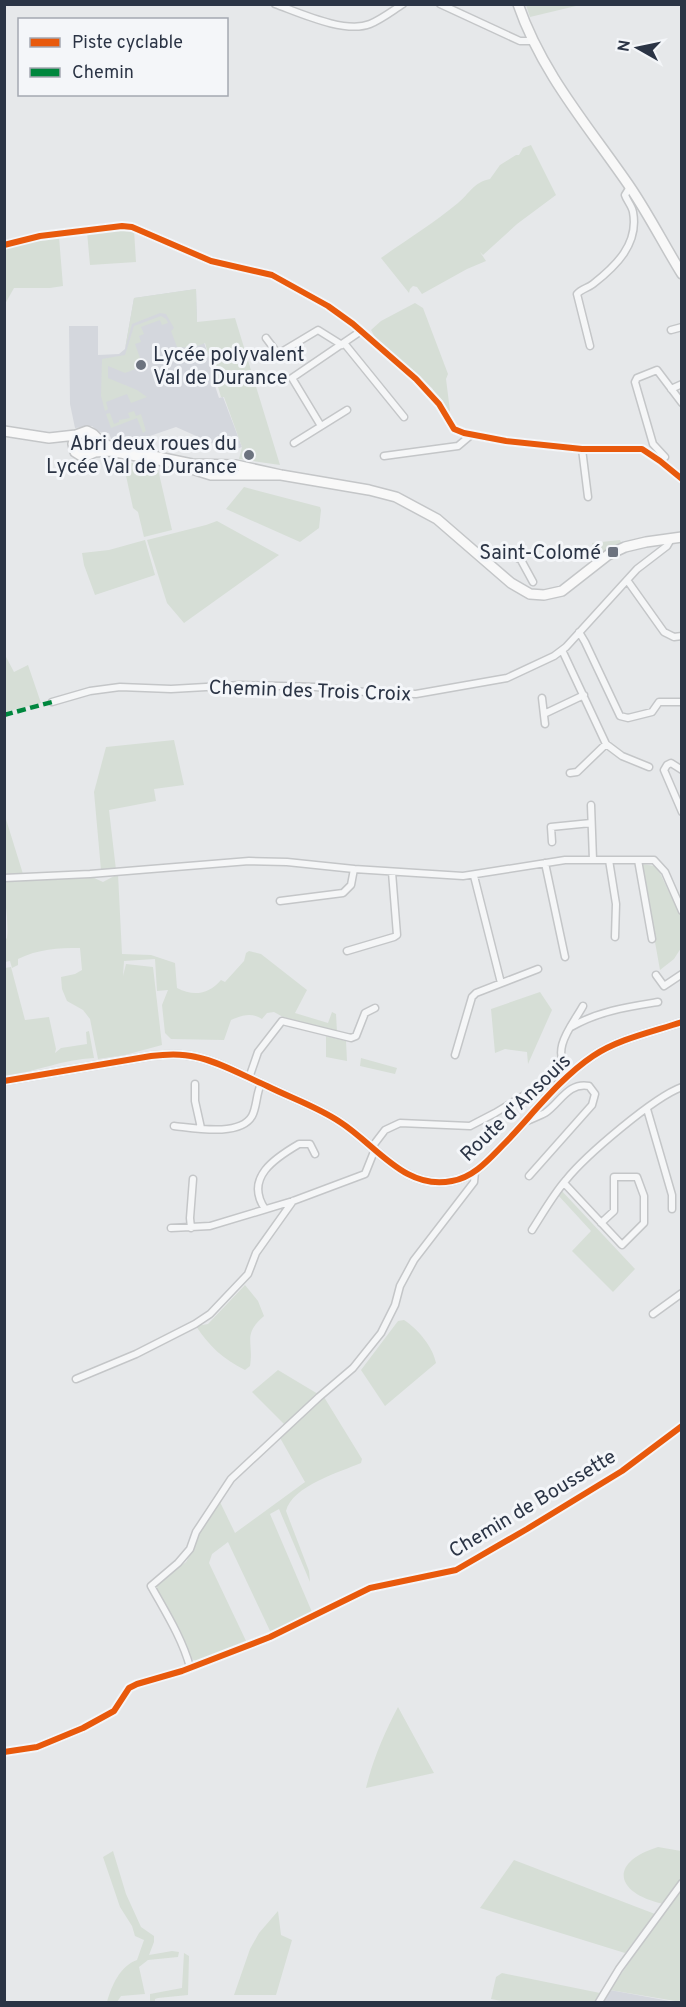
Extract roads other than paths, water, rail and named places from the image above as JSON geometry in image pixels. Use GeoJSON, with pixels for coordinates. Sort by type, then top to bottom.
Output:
{"type":"FeatureCollection","features":[{"type":"Feature","properties":{"kind":"main road"},"geometry":{"type":"LineString","coordinates":[[518,4],[532,41],[562,94],[630,187],[681,273]]}},
{"type":"Feature","properties":{"kind":"main road"},"geometry":{"type":"LineString","coordinates":[[4,431],[49,438],[73,448]]}},
{"type":"Feature","properties":{"kind":"main road"},"geometry":{"type":"LineString","coordinates":[[49,438],[76,435],[87,431],[114,448],[192,464],[236,465],[384,493],[404,500],[437,519],[520,590],[530,594],[544,595],[562,591],[598,562],[613,552],[631,545],[678,540]]}},
{"type":"Feature","properties":{"kind":"main road"},"geometry":{"type":"LineString","coordinates":[[76,435],[72,444],[73,448],[83,457],[88,457],[95,452],[110,451],[169,462],[217,475],[281,475]]}},
{"type":"Feature","properties":{"kind":"main road"},"geometry":{"type":"LineString","coordinates":[[95,452],[97,439]]}},
{"type":"Feature","properties":{"kind":"street"},"geometry":{"type":"LineString","coordinates":[[275,4],[338,25],[357,27],[371,24],[403,4]]}},
{"type":"Feature","properties":{"kind":"street"},"geometry":{"type":"LineString","coordinates":[[440,4],[520,41],[532,41]]}},
{"type":"Feature","properties":{"kind":"street"},"geometry":{"type":"LineString","coordinates":[[590,346],[577,294],[591,286],[626,253],[631,241],[633,223],[633,212],[625,195],[630,187]]}},
{"type":"Feature","properties":{"kind":"street"},"geometry":{"type":"LineString","coordinates":[[4,245],[63,232],[112,226],[132,227],[211,261],[272,275],[328,306],[362,331],[416,379],[439,404],[454,429],[471,435],[506,441],[582,449],[642,449],[681,479]]}},
{"type":"Feature","properties":{"kind":"street"},"geometry":{"type":"LineString","coordinates":[[671,330],[681,327]]}},
{"type":"Feature","properties":{"kind":"street"},"geometry":{"type":"LineString","coordinates":[[266,338],[278,354],[318,330],[343,344],[404,417]]}},
{"type":"Feature","properties":{"kind":"street"},"geometry":{"type":"LineString","coordinates":[[321,426],[292,378],[362,331]]}},
{"type":"Feature","properties":{"kind":"street"},"geometry":{"type":"LineString","coordinates":[[664,457],[653,444],[635,382],[637,378],[657,370],[681,403]]}},
{"type":"Feature","properties":{"kind":"street"},"geometry":{"type":"LineString","coordinates":[[671,388],[681,384]]}},
{"type":"Feature","properties":{"kind":"street"},"geometry":{"type":"LineString","coordinates":[[398,409],[406,404]]}},
{"type":"Feature","properties":{"kind":"street"},"geometry":{"type":"LineString","coordinates":[[294,443],[347,410]]}},
{"type":"Feature","properties":{"kind":"street"},"geometry":{"type":"LineString","coordinates":[[384,456],[458,446],[471,435]]}},
{"type":"Feature","properties":{"kind":"street"},"geometry":{"type":"LineString","coordinates":[[582,449],[588,497]]}},
{"type":"Feature","properties":{"kind":"street","name":"Chemin des Trois Croix"},"geometry":{"type":"LineString","coordinates":[[52,702],[90,691],[120,687],[171,689],[241,685],[316,687],[396,695],[416,694],[507,678],[562,650],[645,561],[678,540]]}},
{"type":"Feature","properties":{"kind":"street"},"geometry":{"type":"LineString","coordinates":[[652,541],[656,554]]}},
{"type":"Feature","properties":{"kind":"street"},"geometry":{"type":"LineString","coordinates":[[486,561],[497,552],[504,550],[521,560],[533,582]]}},
{"type":"Feature","properties":{"kind":"street"},"geometry":{"type":"LineString","coordinates":[[627,580],[664,632],[674,637],[681,636]]}},
{"type":"Feature","properties":{"kind":"street"},"geometry":{"type":"LineString","coordinates":[[579,633],[620,716],[628,718],[652,711],[659,702],[681,702]]}},
{"type":"Feature","properties":{"kind":"street"},"geometry":{"type":"LineString","coordinates":[[562,650],[606,744],[622,756],[649,767]]}},
{"type":"Feature","properties":{"kind":"street"},"geometry":{"type":"LineString","coordinates":[[544,714],[584,695]]}},
{"type":"Feature","properties":{"kind":"street"},"geometry":{"type":"LineString","coordinates":[[542,698],[545,724]]}},
{"type":"Feature","properties":{"kind":"street"},"geometry":{"type":"LineString","coordinates":[[570,773],[578,772],[606,744]]}},
{"type":"Feature","properties":{"kind":"street"},"geometry":{"type":"LineString","coordinates":[[681,770],[671,763],[664,770],[681,812]]}},
{"type":"Feature","properties":{"kind":"street"},"geometry":{"type":"LineString","coordinates":[[591,805],[593,860]]}},
{"type":"Feature","properties":{"kind":"street"},"geometry":{"type":"LineString","coordinates":[[552,842],[551,827],[591,823]]}},
{"type":"Feature","properties":{"kind":"street"},"geometry":{"type":"LineString","coordinates":[[609,860],[616,904],[615,937]]}},
{"type":"Feature","properties":{"kind":"street"},"geometry":{"type":"LineString","coordinates":[[638,860],[652,939]]}},
{"type":"Feature","properties":{"kind":"street"},"geometry":{"type":"LineString","coordinates":[[4,878],[90,874],[249,861],[474,876],[545,863],[654,860],[660,865],[679,897],[681,911]]}},
{"type":"Feature","properties":{"kind":"street"},"geometry":{"type":"LineString","coordinates":[[545,863],[565,957]]}},
{"type":"Feature","properties":{"kind":"street"},"geometry":{"type":"LineString","coordinates":[[280,901],[343,893],[351,885],[354,869]]}},
{"type":"Feature","properties":{"kind":"street"},"geometry":{"type":"LineString","coordinates":[[347,951],[394,937],[397,934],[392,872]]}},
{"type":"Feature","properties":{"kind":"street"},"geometry":{"type":"LineString","coordinates":[[474,876],[501,982]]}},
{"type":"Feature","properties":{"kind":"street"},"geometry":{"type":"LineString","coordinates":[[455,1055],[472,997],[501,982],[538,969]]}},
{"type":"Feature","properties":{"kind":"street"},"geometry":{"type":"LineString","coordinates":[[656,975],[664,986],[681,974]]}},
{"type":"Feature","properties":{"kind":"street"},"geometry":{"type":"LineString","coordinates":[[571,1027],[587,1018],[618,1008],[658,1002]]}},
{"type":"Feature","properties":{"kind":"street"},"geometry":{"type":"LineString","coordinates":[[171,1228],[210,1226],[293,1201],[365,1173],[373,1148],[384,1130],[400,1123],[470,1126],[495,1113],[569,1072],[560,1052],[561,1046],[566,1033],[583,1006]]}},
{"type":"Feature","properties":{"kind":"street"},"geometry":{"type":"LineString","coordinates":[[249,1078],[258,1052],[282,1021],[351,1038],[356,1036],[365,1013],[375,1008]]}},
{"type":"Feature","properties":{"kind":"street","name":"Route d'Ansouis"},"geometry":{"type":"LineString","coordinates":[[4,1081],[170,1054],[205,1059],[329,1116],[396,1167],[419,1180],[441,1183],[464,1178],[475,1172],[527,1120],[569,1072],[612,1046],[681,1022]]}},
{"type":"Feature","properties":{"kind":"street"},"geometry":{"type":"LineString","coordinates":[[195,1084],[195,1101],[201,1128]]}},
{"type":"Feature","properties":{"kind":"street"},"geometry":{"type":"LineString","coordinates":[[174,1126],[228,1130],[247,1122],[252,1117],[261,1084]]}},
{"type":"Feature","properties":{"kind":"street"},"geometry":{"type":"LineString","coordinates":[[527,1120],[545,1113],[567,1091],[576,1086],[589,1086],[594,1094],[592,1105],[529,1176]]}},
{"type":"Feature","properties":{"kind":"street"},"geometry":{"type":"LineString","coordinates":[[532,1230],[564,1183],[600,1147],[647,1109],[674,1090],[681,1088]]}},
{"type":"Feature","properties":{"kind":"street"},"geometry":{"type":"LineString","coordinates":[[647,1109],[672,1195],[672,1209]]}},
{"type":"Feature","properties":{"kind":"street"},"geometry":{"type":"LineString","coordinates":[[265,1209],[259,1200],[258,1187],[265,1170],[299,1144],[310,1144],[315,1154]]}},
{"type":"Feature","properties":{"kind":"street"},"geometry":{"type":"LineString","coordinates":[[190,1667],[173,1624],[151,1586],[178,1563],[190,1549],[196,1532],[231,1479],[353,1368],[381,1333],[395,1305],[400,1286],[414,1260],[474,1182],[475,1172]]}},
{"type":"Feature","properties":{"kind":"street"},"geometry":{"type":"LineString","coordinates":[[564,1183],[622,1245],[644,1223],[644,1196],[637,1177],[614,1177],[614,1212],[602,1223]]}},
{"type":"Feature","properties":{"kind":"street"},"geometry":{"type":"LineString","coordinates":[[191,1227],[194,1179]]}},
{"type":"Feature","properties":{"kind":"street"},"geometry":{"type":"LineString","coordinates":[[76,1379],[136,1354],[210,1314],[248,1274],[256,1253],[293,1201]]}},
{"type":"Feature","properties":{"kind":"street"},"geometry":{"type":"LineString","coordinates":[[653,1314],[681,1293]]}},
{"type":"Feature","properties":{"kind":"street","name":"Chemin de Boussette"},"geometry":{"type":"LineString","coordinates":[[4,1752],[37,1747],[82,1728],[114,1711],[129,1688],[137,1684],[270,1637],[370,1588],[456,1570],[622,1471],[681,1426]]}},
{"type":"Feature","properties":{"kind":"street"},"geometry":{"type":"LineString","coordinates":[[599,2002],[619,1969],[681,1883]]}},
{"type":"Feature","properties":{"kind":"place","name":"Lycée polyvalent Val de Durance"},"geometry":{"type":"Point","coordinates":[141,365]}},
{"type":"Feature","properties":{"kind":"place","name":"Abri deux roues du Lycée Val de Durance"},"geometry":{"type":"Point","coordinates":[249,455]}},
{"type":"Feature","properties":{"kind":"place","name":"Saint-Colomé"},"geometry":{"type":"Point","coordinates":[613,552]}}]}
